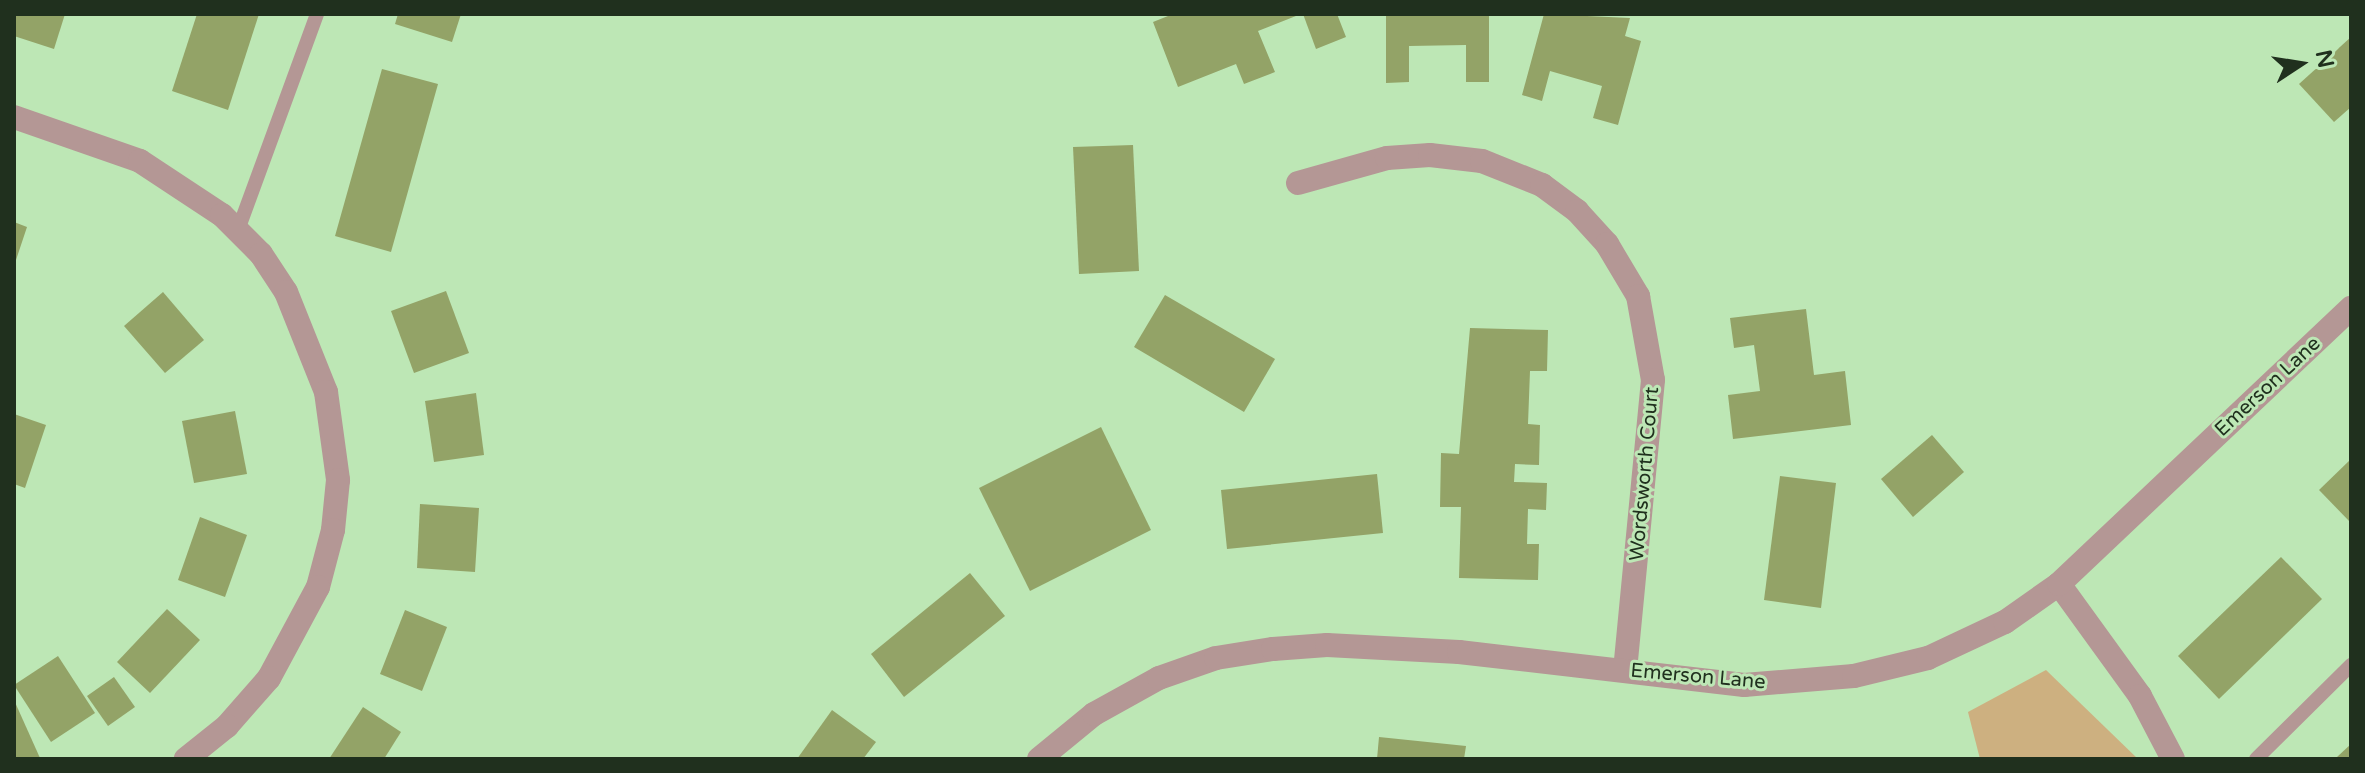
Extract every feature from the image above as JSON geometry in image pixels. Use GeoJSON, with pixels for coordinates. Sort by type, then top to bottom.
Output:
{"type":"FeatureCollection","features":[{"type":"Feature","properties":{"kind":"street"},"geometry":{"type":"LineString","coordinates":[[14,117],[140,161],[197,195],[238,230],[286,292],[315,358],[335,439],[337,505],[318,587],[281,661],[242,711],[186,759]]}},
{"type":"Feature","properties":{"kind":"street","name":"Wordsworth Court"},"geometry":{"type":"LineString","coordinates":[[1298,183],[1387,158],[1430,155],[1482,161],[1520,173],[1563,200],[1614,253],[1641,307],[1654,390],[1625,671]]}},
{"type":"Feature","properties":{"kind":"street","name":"Emerson Lane"},"geometry":{"type":"LineString","coordinates":[[1039,759],[1094,714],[1159,678],[1216,658],[1273,649],[1396,647],[1744,685],[1803,683],[1871,673],[1962,645],[2017,615],[2059,584],[2351,308]]}},
{"type":"Feature","properties":{"kind":"street"},"geometry":{"type":"LineString","coordinates":[[2059,584],[2140,696],[2173,759]]}},
{"type":"Feature","properties":{"kind":"lane"},"geometry":{"type":"LineString","coordinates":[[238,230],[317,14]]}},
{"type":"Feature","properties":{"kind":"lane"},"geometry":{"type":"LineString","coordinates":[[2256,759],[2351,665]]}},
{"type":"Feature","properties":{"kind":"shaded area"},"geometry":{"type":"Polygon","coordinates":[[[2046,670],[2138,759],[1980,759],[1968,712],[2046,670]]]}},
{"type":"Feature","properties":{"kind":"building"},"geometry":{"type":"Polygon","coordinates":[[[14,14],[65,14],[54,49],[14,36],[14,14]]]}},
{"type":"Feature","properties":{"kind":"building"},"geometry":{"type":"Polygon","coordinates":[[[197,14],[259,14],[228,110],[172,91],[197,14]]]}},
{"type":"Feature","properties":{"kind":"building"},"geometry":{"type":"Polygon","coordinates":[[[398,14],[461,14],[452,42],[395,24],[398,14]]]}},
{"type":"Feature","properties":{"kind":"building"},"geometry":{"type":"Polygon","coordinates":[[[1173,14],[1301,14],[1258,31],[1275,72],[1244,84],[1236,64],[1178,87],[1153,22],[1173,14]]]}},
{"type":"Feature","properties":{"kind":"building"},"geometry":{"type":"Polygon","coordinates":[[[1303,14],[1337,14],[1346,37],[1316,49],[1303,14]]]}},
{"type":"Feature","properties":{"kind":"building"},"geometry":{"type":"Polygon","coordinates":[[[1386,14],[1489,14],[1489,82],[1466,82],[1466,45],[1409,46],[1409,82],[1386,83],[1386,14]]]}},
{"type":"Feature","properties":{"kind":"building"},"geometry":{"type":"Polygon","coordinates":[[[1544,14],[1630,18],[1625,36],[1641,41],[1618,125],[1593,118],[1602,86],[1550,71],[1542,101],[1522,95],[1544,14]]]}},
{"type":"Feature","properties":{"kind":"building"},"geometry":{"type":"Polygon","coordinates":[[[2351,37],[2351,107],[2334,122],[2299,84],[2351,37]]]}},
{"type":"Feature","properties":{"kind":"building"},"geometry":{"type":"Polygon","coordinates":[[[382,69],[438,84],[391,252],[335,236],[382,69]]]}},
{"type":"Feature","properties":{"kind":"building"},"geometry":{"type":"Polygon","coordinates":[[[1133,145],[1139,271],[1079,274],[1073,147],[1133,145]]]}},
{"type":"Feature","properties":{"kind":"building"},"geometry":{"type":"Polygon","coordinates":[[[14,222],[27,227],[15,263],[14,263],[14,222]]]}},
{"type":"Feature","properties":{"kind":"building"},"geometry":{"type":"Polygon","coordinates":[[[446,291],[469,353],[414,373],[391,311],[446,291]]]}},
{"type":"Feature","properties":{"kind":"building"},"geometry":{"type":"Polygon","coordinates":[[[163,292],[204,340],[165,373],[124,326],[163,292]]]}},
{"type":"Feature","properties":{"kind":"building"},"geometry":{"type":"Polygon","coordinates":[[[1165,295],[1275,359],[1244,412],[1134,347],[1165,295]]]}},
{"type":"Feature","properties":{"kind":"building"},"geometry":{"type":"Polygon","coordinates":[[[1806,309],[1814,375],[1845,371],[1851,425],[1733,439],[1728,395],[1760,391],[1754,345],[1734,348],[1730,318],[1806,309]]]}},
{"type":"Feature","properties":{"kind":"building"},"geometry":{"type":"Polygon","coordinates":[[[1470,328],[1548,330],[1547,371],[1530,371],[1528,424],[1540,425],[1539,465],[1515,464],[1514,482],[1547,483],[1546,510],[1528,509],[1527,544],[1539,544],[1538,580],[1459,578],[1461,507],[1440,507],[1441,453],[1459,454],[1470,328]]]}},
{"type":"Feature","properties":{"kind":"building"},"geometry":{"type":"Polygon","coordinates":[[[476,393],[484,455],[434,462],[425,401],[476,393]]]}},
{"type":"Feature","properties":{"kind":"building"},"geometry":{"type":"Polygon","coordinates":[[[235,411],[247,474],[194,483],[182,421],[235,411]]]}},
{"type":"Feature","properties":{"kind":"building"},"geometry":{"type":"Polygon","coordinates":[[[14,414],[46,425],[25,488],[14,484],[14,414]]]}},
{"type":"Feature","properties":{"kind":"building"},"geometry":{"type":"Polygon","coordinates":[[[1101,427],[1151,530],[1030,591],[979,488],[1101,427]]]}},
{"type":"Feature","properties":{"kind":"building"},"geometry":{"type":"Polygon","coordinates":[[[1932,435],[1964,472],[1913,517],[1881,479],[1932,435]]]}},
{"type":"Feature","properties":{"kind":"building"},"geometry":{"type":"Polygon","coordinates":[[[2351,459],[2351,523],[2319,490],[2351,459]]]}},
{"type":"Feature","properties":{"kind":"building"},"geometry":{"type":"Polygon","coordinates":[[[1377,474],[1383,533],[1227,549],[1221,490],[1377,474]]]}},
{"type":"Feature","properties":{"kind":"building"},"geometry":{"type":"Polygon","coordinates":[[[1780,476],[1836,483],[1821,608],[1764,600],[1780,476]]]}},
{"type":"Feature","properties":{"kind":"building"},"geometry":{"type":"Polygon","coordinates":[[[420,504],[479,508],[475,572],[417,568],[420,504]]]}},
{"type":"Feature","properties":{"kind":"building"},"geometry":{"type":"Polygon","coordinates":[[[200,517],[247,535],[225,597],[178,580],[200,517]]]}},
{"type":"Feature","properties":{"kind":"building"},"geometry":{"type":"Polygon","coordinates":[[[2281,557],[2322,599],[2219,699],[2178,656],[2281,557]]]}},
{"type":"Feature","properties":{"kind":"building"},"geometry":{"type":"Polygon","coordinates":[[[970,573],[1005,616],[904,697],[871,654],[970,573]]]}},
{"type":"Feature","properties":{"kind":"building"},"geometry":{"type":"Polygon","coordinates":[[[167,609],[200,640],[150,693],[117,662],[167,609]]]}},
{"type":"Feature","properties":{"kind":"building"},"geometry":{"type":"Polygon","coordinates":[[[405,610],[447,627],[422,691],[380,674],[405,610]]]}},
{"type":"Feature","properties":{"kind":"building"},"geometry":{"type":"Polygon","coordinates":[[[58,656],[95,713],[51,742],[14,685],[58,656]]]}},
{"type":"Feature","properties":{"kind":"building"},"geometry":{"type":"Polygon","coordinates":[[[114,677],[135,707],[108,726],[87,696],[114,677]]]}},
{"type":"Feature","properties":{"kind":"building"},"geometry":{"type":"Polygon","coordinates":[[[14,700],[40,758],[14,759],[14,700]]]}},
{"type":"Feature","properties":{"kind":"building"},"geometry":{"type":"Polygon","coordinates":[[[363,707],[401,732],[384,759],[329,759],[363,707]]]}},
{"type":"Feature","properties":{"kind":"building"},"geometry":{"type":"Polygon","coordinates":[[[832,710],[876,742],[863,759],[797,759],[832,710]]]}},
{"type":"Feature","properties":{"kind":"building"},"geometry":{"type":"Polygon","coordinates":[[[1379,737],[1466,746],[1464,759],[1377,759],[1379,737]]]}},
{"type":"Feature","properties":{"kind":"building"},"geometry":{"type":"Polygon","coordinates":[[[2351,744],[2351,759],[2339,759],[2337,757],[2351,744]]]}}]}
